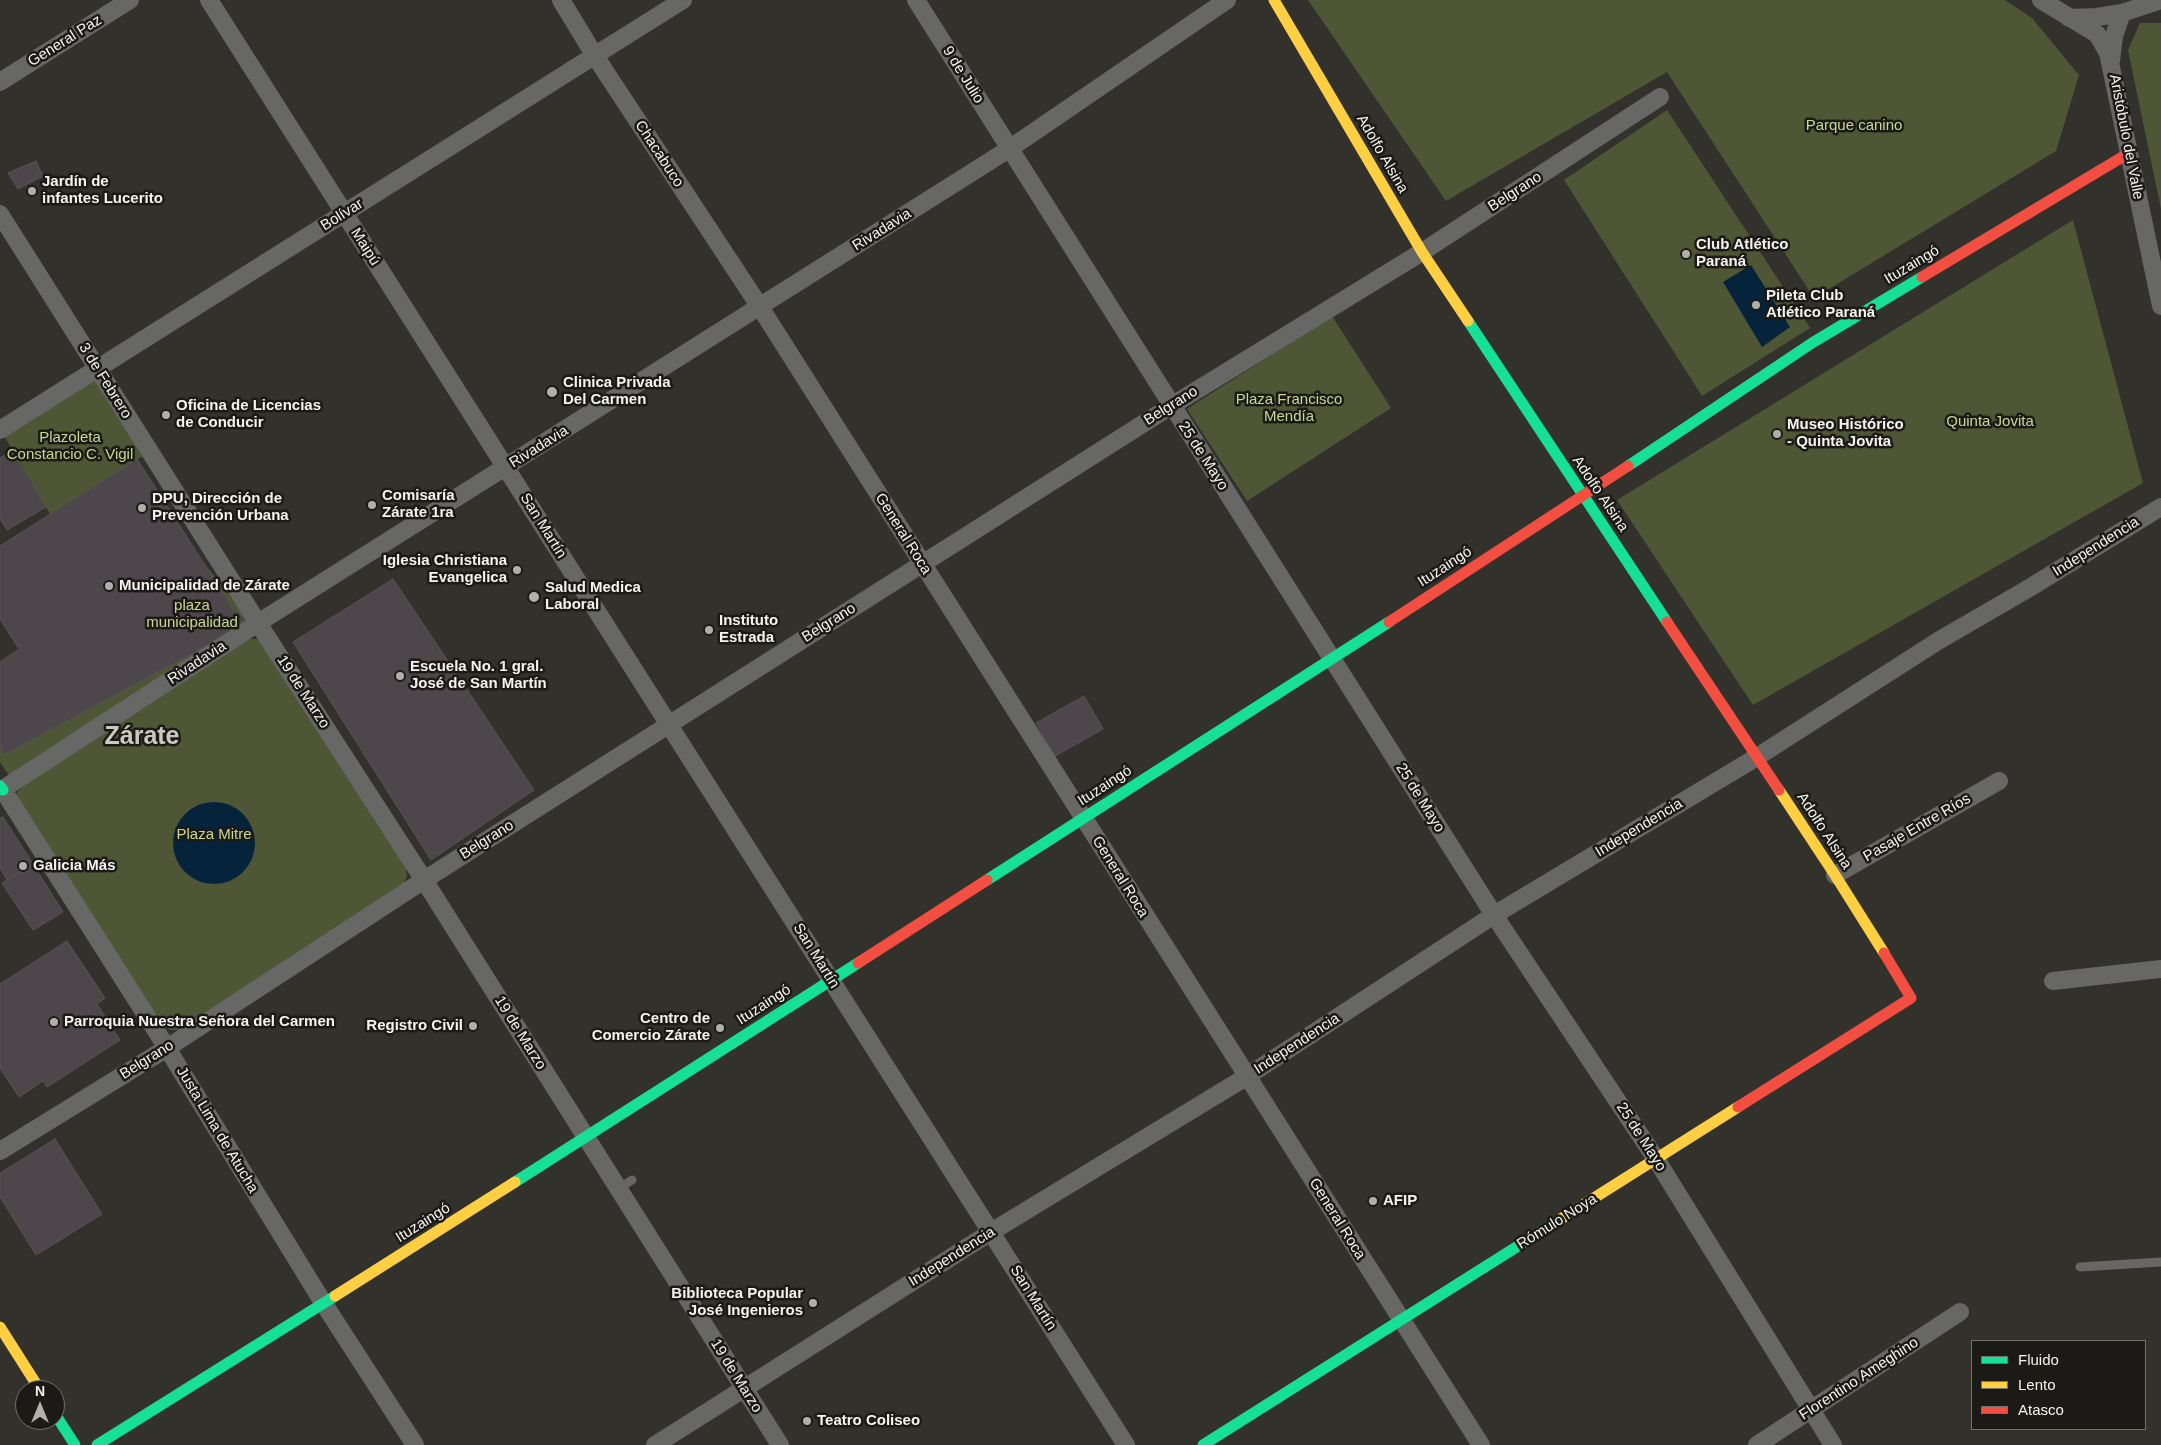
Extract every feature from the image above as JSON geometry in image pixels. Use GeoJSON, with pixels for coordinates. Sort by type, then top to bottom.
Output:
{"type":"FeatureCollection","features":[{"type":"Feature","properties":{"kind":"street","name":"General Paz"},"geometry":{"type":"LineString","coordinates":[[0,82],[130,0]]}},
{"type":"Feature","properties":{"kind":"street","name":"Maipú"},"geometry":{"type":"LineString","coordinates":[[209,0],[506,468]]}},
{"type":"Feature","properties":{"kind":"street","name":"Chacabuco"},"geometry":{"type":"LineString","coordinates":[[561,0],[595,56],[760,308]]}},
{"type":"Feature","properties":{"kind":"street","name":"Bolívar"},"geometry":{"type":"LineString","coordinates":[[0,430],[683,0]]}},
{"type":"Feature","properties":{"kind":"street","name":"9 de Julio"},"geometry":{"type":"LineString","coordinates":[[916,0],[1010,149]]}},
{"type":"Feature","properties":{"kind":"street","name":"Rivadavia"},"geometry":{"type":"LineString","coordinates":[[1,789],[258,623],[1010,149],[1227,0]]}},
{"type":"Feature","properties":{"kind":"street","name":"Adolfo Alsina"},"geometry":{"type":"LineString","coordinates":[[1274,0],[1422,252],[1835,875],[1911,998]]}},
{"type":"Feature","properties":{"kind":"street","name":"Aristóbulo del Valle"},"geometry":{"type":"LineString","coordinates":[[2041,0],[2068,18],[2098,34],[2111,61],[2161,306]]}},
{"type":"Feature","properties":{"kind":"street"},"geometry":{"type":"LineString","coordinates":[[2068,18],[2097,17],[2122,13],[2161,0]]}},
{"type":"Feature","properties":{"kind":"street"},"geometry":{"type":"LineString","coordinates":[[2111,61],[2114,36],[2122,13]]}},
{"type":"Feature","properties":{"kind":"street","name":"Belgrano"},"geometry":{"type":"LineString","coordinates":[[0,1151],[167,1048],[424,880],[1171,406],[1422,252],[1660,98]]}},
{"type":"Feature","properties":{"kind":"street","name":"25 de Mayo"},"geometry":{"type":"LineString","coordinates":[[1010,149],[1494,915],[1656,1159],[1832,1445]]}},
{"type":"Feature","properties":{"kind":"street","name":"Ituzaingó"},"geometry":{"type":"LineString","coordinates":[[97,1445],[586,1138],[647,1103],[831,980],[1584,496],[1812,343],[2129,153]]}},
{"type":"Feature","properties":{"kind":"street","name":"3 de Febrero"},"geometry":{"type":"LineString","coordinates":[[0,214],[258,623]]}},
{"type":"Feature","properties":{"kind":"street","name":"General Roca"},"geometry":{"type":"LineString","coordinates":[[760,308],[1481,1445]]}},
{"type":"Feature","properties":{"kind":"street","name":"San Martín"},"geometry":{"type":"LineString","coordinates":[[506,468],[1126,1445]]}},
{"type":"Feature","properties":{"kind":"street","name":"Independencia"},"geometry":{"type":"LineString","coordinates":[[655,1445],[991,1232],[1246,1077],[1494,915],[1757,757],[1938,641],[2031,587],[2161,507]]}},
{"type":"Feature","properties":{"kind":"street","name":"19 de Marzo"},"geometry":{"type":"LineString","coordinates":[[258,623],[424,880],[586,1138],[625,1185],[744,1388],[780,1445]]}},
{"type":"Feature","properties":{"kind":"street","name":"Pasaje Entre Ríos"},"geometry":{"type":"LineString","coordinates":[[1835,875],[1999,781]]}},
{"type":"Feature","properties":{"kind":"street","name":"Justa Lima de Atucha"},"geometry":{"type":"LineString","coordinates":[[1,789],[167,1048],[324,1304],[415,1445]]}},
{"type":"Feature","properties":{"kind":"street"},"geometry":{"type":"LineString","coordinates":[[2053,982],[2161,968]]}},
{"type":"Feature","properties":{"kind":"street","name":"Rómulo Noya"},"geometry":{"type":"LineString","coordinates":[[1203,1445],[1911,998]]}},
{"type":"Feature","properties":{"kind":"street","name":"Florentino Ameghino"},"geometry":{"type":"LineString","coordinates":[[1756,1445],[1960,1312]]}},
{"type":"Feature","properties":{"kind":"street"},"geometry":{"type":"LineString","coordinates":[[0,1327],[34,1380]]}},
{"type":"Feature","properties":{"kind":"street"},"geometry":{"type":"LineString","coordinates":[[65,1430],[74,1445]]}},
{"type":"Feature","properties":{"kind":"lane"},"geometry":{"type":"LineString","coordinates":[[2080,1267],[2161,1262]]}},
{"type":"Feature","properties":{"kind":"green space","name":"Parque canino"},"geometry":{"type":"Polygon","coordinates":[[[1308,0],[2005,0],[2032,18],[2079,75],[2056,151],[1814,298],[1667,72],[1446,201],[1308,0]]]}},
{"type":"Feature","properties":{"kind":"green space"},"geometry":{"type":"Polygon","coordinates":[[[2140,23],[2161,23],[2161,209],[2128,50],[2140,23]]]}},
{"type":"Feature","properties":{"kind":"green space","name":"Club Atlético Paraná"},"geometry":{"type":"Polygon","coordinates":[[[1667,110],[1810,328],[1702,396],[1564,180],[1667,110]]]}},
{"type":"Feature","properties":{"kind":"green space","name":"Quinta Jovita"},"geometry":{"type":"Polygon","coordinates":[[[2073,220],[2143,483],[1753,705],[1617,500],[2073,220]]]}},
{"type":"Feature","properties":{"kind":"green space","name":"Plaza Francisco Mendía"},"geometry":{"type":"Polygon","coordinates":[[[1332,316],[1391,408],[1247,501],[1187,409],[1332,316]]]}},
{"type":"Feature","properties":{"kind":"green space","name":"Plazoleta Constancio C. Vigil"},"geometry":{"type":"Polygon","coordinates":[[[98,376],[146,454],[50,514],[3,434],[98,376]]]}},
{"type":"Feature","properties":{"kind":"green space","name":"plaza municipalidad"},"geometry":{"type":"Polygon","coordinates":[[[203,562],[251,622],[10,777],[0,762],[0,684],[203,562]]]}},
{"type":"Feature","properties":{"kind":"green space","name":"Plaza Mitre"},"geometry":{"type":"Polygon","coordinates":[[[248,639],[257,639],[266,646],[406,867],[407,876],[403,885],[181,1030],[170,1030],[161,1025],[16,799],[17,792],[248,639]]]}},
{"type":"Feature","properties":{"kind":"water","name":"Pileta Club Atlético Paraná"},"geometry":{"type":"Polygon","coordinates":[[[1751,265],[1790,327],[1762,347],[1723,282],[1751,265]]]}},
{"type":"Feature","properties":{"kind":"water"},"geometry":{"type":"Polygon","coordinates":[[[214,802],[230,805],[243,814],[252,827],[255,843],[252,859],[243,872],[230,881],[214,884],[198,881],[185,872],[176,859],[173,843],[176,827],[185,814],[198,805],[214,802]]]}},
{"type":"Feature","properties":{"kind":"building"},"geometry":{"type":"Polygon","coordinates":[[[36,161],[43,176],[18,189],[8,173],[36,161]]]}},
{"type":"Feature","properties":{"kind":"building"},"geometry":{"type":"Polygon","coordinates":[[[12,451],[46,507],[7,530],[0,519],[0,458],[12,451]]]}},
{"type":"Feature","properties":{"kind":"building","name":"Municipalidad de Zárate"},"geometry":{"type":"Polygon","coordinates":[[[137,459],[233,609],[251,622],[4,755],[0,748],[0,662],[19,649],[0,619],[0,546],[137,459]]]}},
{"type":"Feature","properties":{"kind":"building","name":"Escuela No. 1 gral. José de San Martín"},"geometry":{"type":"Polygon","coordinates":[[[393,579],[534,790],[431,860],[293,642],[393,579]]]}},
{"type":"Feature","properties":{"kind":"building"},"geometry":{"type":"Polygon","coordinates":[[[1084,696],[1103,729],[1055,756],[1036,723],[1084,696]]]}},
{"type":"Feature","properties":{"kind":"building"},"geometry":{"type":"Polygon","coordinates":[[[3,817],[33,864],[7,880],[0,868],[0,818],[3,817]]]}},
{"type":"Feature","properties":{"kind":"building"},"geometry":{"type":"Polygon","coordinates":[[[33,864],[63,912],[33,930],[2,883],[33,864]]]}},
{"type":"Feature","properties":{"kind":"building","name":"Parroquia Nuestra Señora del Carmen"},"geometry":{"type":"Polygon","coordinates":[[[67,941],[105,998],[97,1004],[120,1040],[47,1087],[43,1081],[19,1097],[0,1068],[0,984],[67,941]]]}},
{"type":"Feature","properties":{"kind":"building"},"geometry":{"type":"Polygon","coordinates":[[[55,1139],[102,1214],[36,1255],[0,1197],[0,1173],[55,1139]]]}},
{"type":"Feature","properties":{"kind":"traffic: fast"},"geometry":{"type":"LineString","coordinates":[[1628,466],[1812,343],[1922,277]]}},
{"type":"Feature","properties":{"kind":"traffic: fast"},"geometry":{"type":"LineString","coordinates":[[1468,321],[1667,622]]}},
{"type":"Feature","properties":{"kind":"traffic: fast"},"geometry":{"type":"LineString","coordinates":[[987,880],[1389,622]]}},
{"type":"Feature","properties":{"kind":"traffic: fast"},"geometry":{"type":"LineString","coordinates":[[0,786],[3,790]]}},
{"type":"Feature","properties":{"kind":"traffic: fast"},"geometry":{"type":"LineString","coordinates":[[515,1182],[858,963]]}},
{"type":"Feature","properties":{"kind":"traffic: fast"},"geometry":{"type":"LineString","coordinates":[[1203,1445],[1556,1222]]}},
{"type":"Feature","properties":{"kind":"traffic: fast"},"geometry":{"type":"LineString","coordinates":[[97,1445],[335,1296]]}},
{"type":"Feature","properties":{"kind":"traffic: fast"},"geometry":{"type":"LineString","coordinates":[[65,1430],[75,1445]]}},
{"type":"Feature","properties":{"kind":"traffic: slow"},"geometry":{"type":"LineString","coordinates":[[1274,0],[1422,252],[1468,321]]}},
{"type":"Feature","properties":{"kind":"traffic: slow"},"geometry":{"type":"LineString","coordinates":[[1779,790],[1884,953]]}},
{"type":"Feature","properties":{"kind":"traffic: slow"},"geometry":{"type":"LineString","coordinates":[[1556,1222],[1738,1107]]}},
{"type":"Feature","properties":{"kind":"traffic: slow"},"geometry":{"type":"LineString","coordinates":[[335,1296],[515,1182]]}},
{"type":"Feature","properties":{"kind":"traffic: slow"},"geometry":{"type":"LineString","coordinates":[[0,1327],[34,1380]]}},
{"type":"Feature","properties":{"kind":"traffic: jam"},"geometry":{"type":"LineString","coordinates":[[1922,277],[2129,153]]}},
{"type":"Feature","properties":{"kind":"traffic: jam"},"geometry":{"type":"LineString","coordinates":[[1389,622],[1628,466]]}},
{"type":"Feature","properties":{"kind":"traffic: jam"},"geometry":{"type":"LineString","coordinates":[[1667,622],[1779,790]]}},
{"type":"Feature","properties":{"kind":"traffic: jam"},"geometry":{"type":"LineString","coordinates":[[858,963],[987,880]]}},
{"type":"Feature","properties":{"kind":"traffic: jam"},"geometry":{"type":"LineString","coordinates":[[1738,1107],[1911,998],[1884,953]]}},
{"type":"Feature","properties":{"kind":"place","name":"Jardín de infantes Lucerito"},"geometry":{"type":"Point","coordinates":[32,191]}},
{"type":"Feature","properties":{"kind":"place","name":"Club Atlético Paraná"},"geometry":{"type":"Point","coordinates":[1686,254]}},
{"type":"Feature","properties":{"kind":"place","name":"Pileta Club Atlético Paraná"},"geometry":{"type":"Point","coordinates":[1756,305]}},
{"type":"Feature","properties":{"kind":"place","name":"Clinica Privada Del Carmen"},"geometry":{"type":"Point","coordinates":[552,392]}},
{"type":"Feature","properties":{"kind":"place","name":"Oficina de Licencias de Conducir"},"geometry":{"type":"Point","coordinates":[166,415]}},
{"type":"Feature","properties":{"kind":"place","name":"Museo Histórico - Quinta Jovita"},"geometry":{"type":"Point","coordinates":[1777,434]}},
{"type":"Feature","properties":{"kind":"place","name":"Comisaría Zárate 1ra"},"geometry":{"type":"Point","coordinates":[372,505]}},
{"type":"Feature","properties":{"kind":"place","name":"DPU, Dirección de Prevención Urbana"},"geometry":{"type":"Point","coordinates":[142,508]}},
{"type":"Feature","properties":{"kind":"place","name":"Iglesia Christiana Evangelica"},"geometry":{"type":"Point","coordinates":[517,570]}},
{"type":"Feature","properties":{"kind":"place","name":"Municipalidad de Zárate"},"geometry":{"type":"Point","coordinates":[109,586]}},
{"type":"Feature","properties":{"kind":"place","name":"Salud Medica Laboral"},"geometry":{"type":"Point","coordinates":[534,597]}},
{"type":"Feature","properties":{"kind":"place","name":"Instituto Estrada"},"geometry":{"type":"Point","coordinates":[709,630]}},
{"type":"Feature","properties":{"kind":"place","name":"Escuela No. 1 gral. José de San Martín"},"geometry":{"type":"Point","coordinates":[400,676]}},
{"type":"Feature","properties":{"kind":"place","name":"Galicia Más"},"geometry":{"type":"Point","coordinates":[23,866]}},
{"type":"Feature","properties":{"kind":"place","name":"Parroquia Nuestra Señora del Carmen"},"geometry":{"type":"Point","coordinates":[54,1022]}},
{"type":"Feature","properties":{"kind":"place","name":"Registro Civil"},"geometry":{"type":"Point","coordinates":[473,1026]}},
{"type":"Feature","properties":{"kind":"place","name":"Centro de Comercio Zárate"},"geometry":{"type":"Point","coordinates":[720,1028]}},
{"type":"Feature","properties":{"kind":"place","name":"AFIP"},"geometry":{"type":"Point","coordinates":[1373,1201]}},
{"type":"Feature","properties":{"kind":"place","name":"Biblioteca Popular José Ingenieros"},"geometry":{"type":"Point","coordinates":[813,1303]}},
{"type":"Feature","properties":{"kind":"place","name":"Teatro Coliseo"},"geometry":{"type":"Point","coordinates":[807,1421]}},
{"type":"Feature","properties":{"kind":"district","name":"Zárate"},"geometry":{"type":"Point","coordinates":[142,737]}}]}
